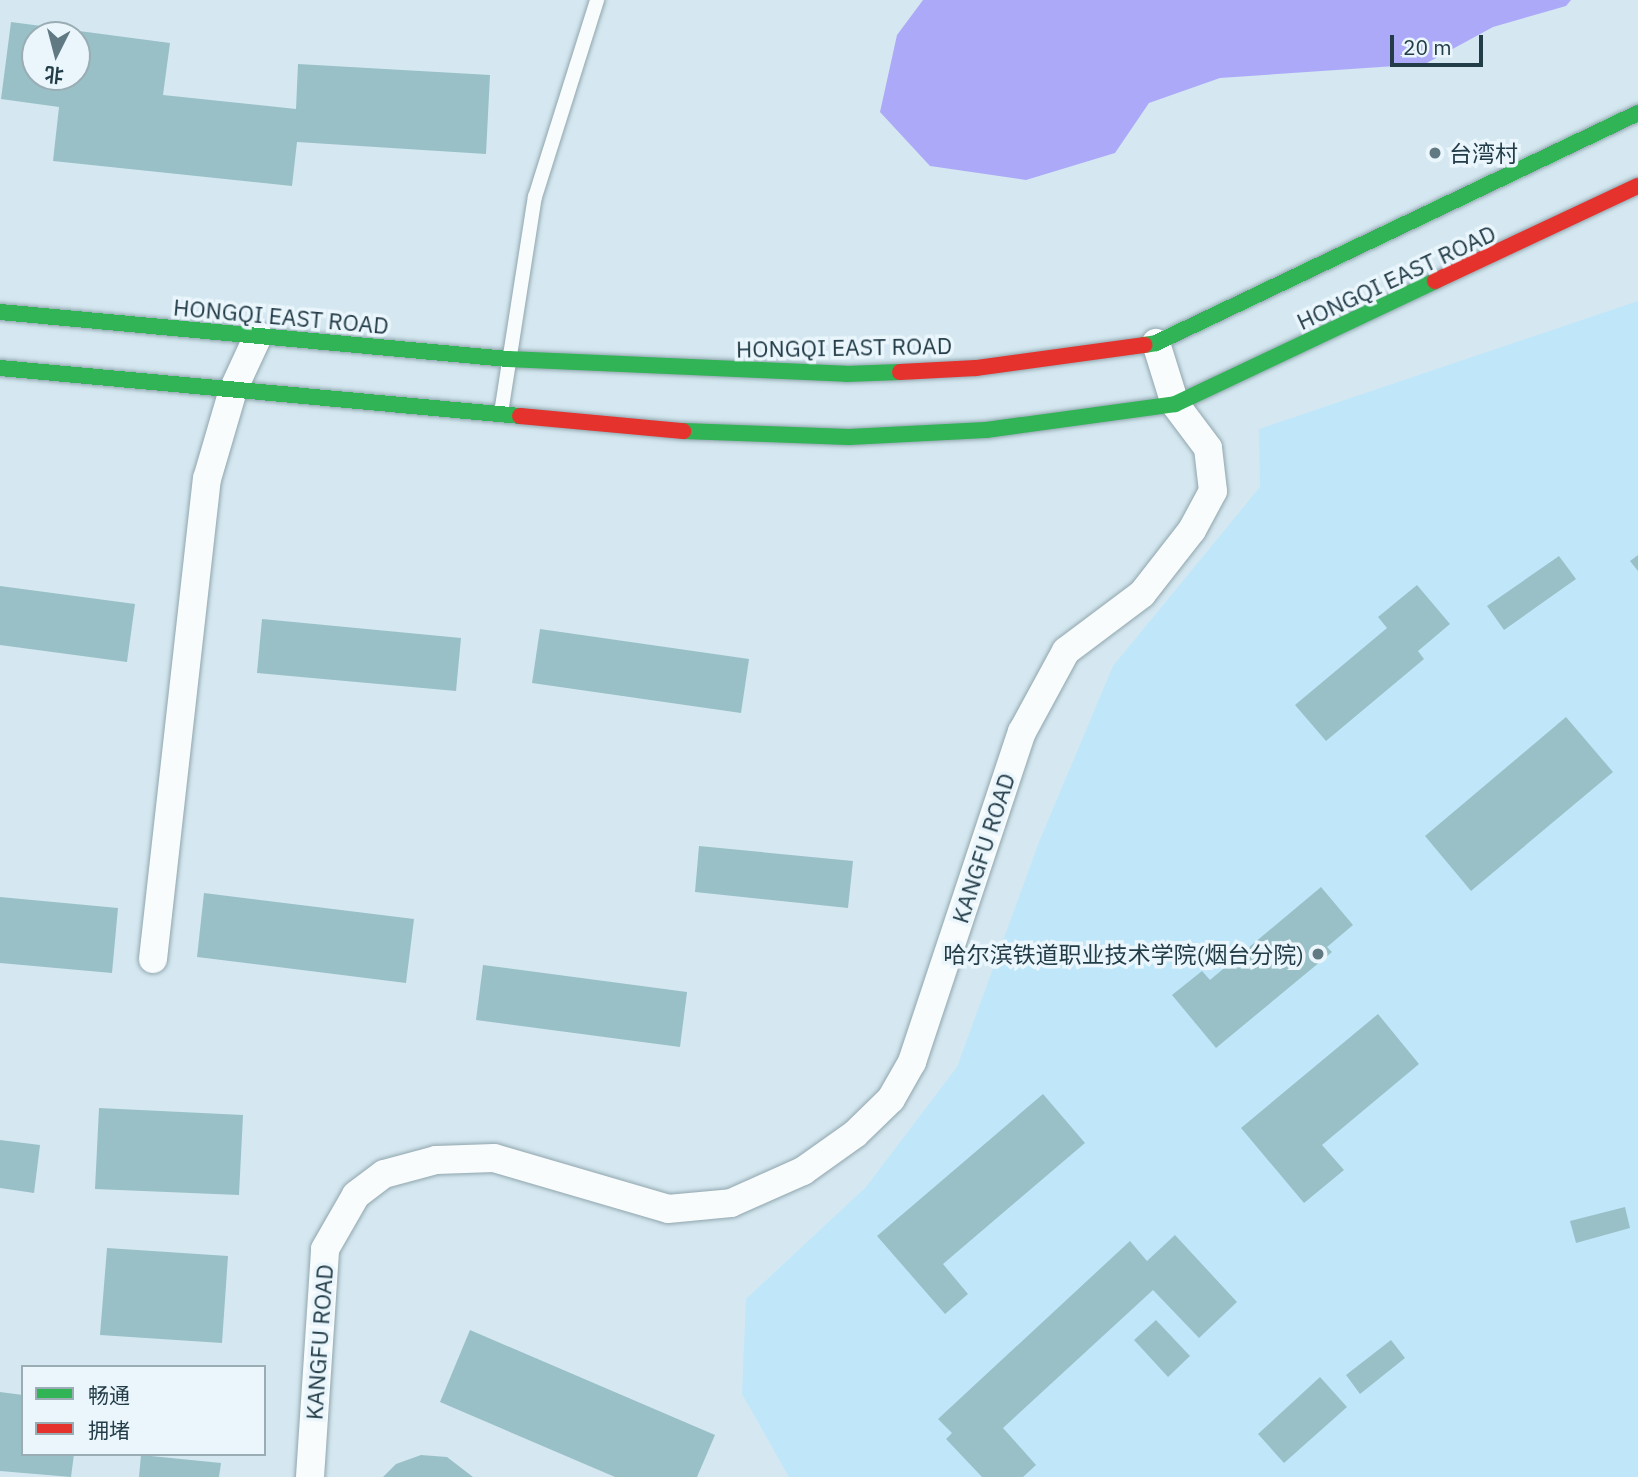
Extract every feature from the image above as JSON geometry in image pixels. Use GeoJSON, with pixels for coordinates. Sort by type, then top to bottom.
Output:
{"type":"FeatureCollection","features":[{"type":"Feature","properties":{"kind":"main road","name":"HONGQI EAST ROAD"},"geometry":{"type":"LineString","coordinates":[[0,312],[508,359],[846,374],[976,368],[1156,343],[1638,114]]}},
{"type":"Feature","properties":{"kind":"main road","name":"HONGQI EAST ROAD"},"geometry":{"type":"LineString","coordinates":[[0,368],[718,434],[849,437],[986,430],[1175,404],[1638,186]]}},
{"type":"Feature","properties":{"kind":"street"},"geometry":{"type":"LineString","coordinates":[[153,959],[207,479],[233,390],[258,336]]}},
{"type":"Feature","properties":{"kind":"street","name":"KANGFU ROAD"},"geometry":{"type":"LineString","coordinates":[[310,1477],[325,1249],[356,1195],[384,1174],[436,1160],[494,1158],[668,1209],[731,1203],[803,1171],[855,1134],[891,1099],[912,1062],[1022,732],[1066,652],[1142,594],[1192,530],[1213,491],[1208,449],[1175,404],[1156,343]]}},
{"type":"Feature","properties":{"kind":"lane"},"geometry":{"type":"LineString","coordinates":[[501,414],[535,197],[597,0]]}},
{"type":"Feature","properties":{"kind":"shaded area","name":"哈尔滨铁道职业技术学院(烟台分院)"},"geometry":{"type":"Polygon","coordinates":[[[1638,301],[1638,1477],[789,1477],[742,1394],[746,1299],[866,1187],[957,1067],[1039,842],[1113,666],[1260,487],[1259,429],[1638,301]]]}},
{"type":"Feature","properties":{"kind":"water"},"geometry":{"type":"Polygon","coordinates":[[[923,0],[1571,0],[1566,6],[1493,27],[1425,64],[1220,78],[1149,103],[1115,153],[1026,180],[930,166],[880,112],[897,35],[923,0]]]}},
{"type":"Feature","properties":{"kind":"building"},"geometry":{"type":"Polygon","coordinates":[[[11,22],[21,23],[21,91],[91,91],[91,33],[170,43],[163,95],[296,109],[298,64],[490,75],[486,154],[297,142],[292,186],[53,161],[59,107],[1,99],[11,22]]]}},
{"type":"Feature","properties":{"kind":"building"},"geometry":{"type":"Polygon","coordinates":[[[1638,555],[1638,571],[1630,561],[1638,555]]]}},
{"type":"Feature","properties":{"kind":"building"},"geometry":{"type":"Polygon","coordinates":[[[1559,556],[1576,579],[1504,630],[1487,606],[1559,556]]]}},
{"type":"Feature","properties":{"kind":"building"},"geometry":{"type":"Polygon","coordinates":[[[1417,585],[1450,624],[1418,651],[1424,659],[1326,741],[1295,705],[1387,628],[1378,617],[1417,585]]]}},
{"type":"Feature","properties":{"kind":"building"},"geometry":{"type":"Polygon","coordinates":[[[0,586],[135,604],[127,662],[0,645],[0,586]]]}},
{"type":"Feature","properties":{"kind":"building"},"geometry":{"type":"Polygon","coordinates":[[[262,619],[461,638],[456,691],[257,673],[262,619]]]}},
{"type":"Feature","properties":{"kind":"building"},"geometry":{"type":"Polygon","coordinates":[[[540,629],[749,659],[741,713],[532,683],[540,629]]]}},
{"type":"Feature","properties":{"kind":"building"},"geometry":{"type":"Polygon","coordinates":[[[1566,717],[1613,772],[1471,891],[1425,836],[1566,717]]]}},
{"type":"Feature","properties":{"kind":"building"},"geometry":{"type":"Polygon","coordinates":[[[699,846],[853,861],[848,908],[695,892],[699,846]]]}},
{"type":"Feature","properties":{"kind":"building"},"geometry":{"type":"Polygon","coordinates":[[[1321,887],[1353,925],[1327,947],[1332,952],[1216,1048],[1172,995],[1202,971],[1210,980],[1321,887]]]}},
{"type":"Feature","properties":{"kind":"building"},"geometry":{"type":"Polygon","coordinates":[[[204,893],[414,919],[406,983],[197,957],[204,893]]]}},
{"type":"Feature","properties":{"kind":"building"},"geometry":{"type":"Polygon","coordinates":[[[0,897],[118,908],[112,973],[0,963],[0,897]]]}},
{"type":"Feature","properties":{"kind":"building"},"geometry":{"type":"Polygon","coordinates":[[[483,965],[687,992],[680,1047],[476,1020],[483,965]]]}},
{"type":"Feature","properties":{"kind":"building"},"geometry":{"type":"Polygon","coordinates":[[[1378,1014],[1419,1064],[1322,1145],[1344,1170],[1304,1203],[1241,1128],[1378,1014]]]}},
{"type":"Feature","properties":{"kind":"building"},"geometry":{"type":"Polygon","coordinates":[[[1043,1094],[1085,1143],[943,1264],[968,1294],[945,1314],[877,1236],[1043,1094]]]}},
{"type":"Feature","properties":{"kind":"building"},"geometry":{"type":"Polygon","coordinates":[[[99,1108],[243,1115],[239,1195],[95,1189],[99,1108]]]}},
{"type":"Feature","properties":{"kind":"building"},"geometry":{"type":"Polygon","coordinates":[[[0,1140],[40,1145],[34,1193],[0,1188],[0,1140]]]}},
{"type":"Feature","properties":{"kind":"building"},"geometry":{"type":"Polygon","coordinates":[[[1625,1207],[1630,1228],[1576,1243],[1570,1221],[1625,1207]]]}},
{"type":"Feature","properties":{"kind":"building"},"geometry":{"type":"Polygon","coordinates":[[[1175,1235],[1237,1302],[1199,1338],[1153,1290],[1003,1428],[1036,1465],[1023,1477],[982,1477],[946,1439],[952,1433],[938,1419],[1130,1241],[1147,1261],[1175,1235]]]}},
{"type":"Feature","properties":{"kind":"building"},"geometry":{"type":"Polygon","coordinates":[[[107,1248],[228,1256],[222,1343],[100,1335],[107,1248]]]}},
{"type":"Feature","properties":{"kind":"building"},"geometry":{"type":"Polygon","coordinates":[[[1156,1320],[1190,1356],[1168,1377],[1134,1340],[1156,1320]]]}},
{"type":"Feature","properties":{"kind":"building"},"geometry":{"type":"Polygon","coordinates":[[[470,1330],[715,1435],[697,1477],[615,1477],[440,1402],[470,1330]]]}},
{"type":"Feature","properties":{"kind":"building"},"geometry":{"type":"Polygon","coordinates":[[[1391,1340],[1405,1358],[1360,1394],[1346,1375],[1391,1340]]]}},
{"type":"Feature","properties":{"kind":"building"},"geometry":{"type":"Polygon","coordinates":[[[1320,1377],[1347,1407],[1284,1463],[1258,1434],[1320,1377]]]}},
{"type":"Feature","properties":{"kind":"building"},"geometry":{"type":"Polygon","coordinates":[[[0,1392],[21,1395],[21,1456],[74,1456],[71,1477],[0,1471],[0,1392]]]}},
{"type":"Feature","properties":{"kind":"building"},"geometry":{"type":"Polygon","coordinates":[[[421,1455],[447,1457],[473,1477],[383,1477],[396,1464],[421,1455]]]}},
{"type":"Feature","properties":{"kind":"building"},"geometry":{"type":"Polygon","coordinates":[[[141,1456],[221,1463],[219,1477],[139,1477],[141,1456]]]}},
{"type":"Feature","properties":{"kind":"traffic: fast"},"geometry":{"type":"LineString","coordinates":[[1144,345],[1156,343],[1638,113]]}},
{"type":"Feature","properties":{"kind":"traffic: fast"},"geometry":{"type":"LineString","coordinates":[[683,431],[849,437],[986,430],[1175,404],[1435,281]]}},
{"type":"Feature","properties":{"kind":"traffic: fast"},"geometry":{"type":"LineString","coordinates":[[0,312],[508,359],[846,374],[900,372]]}},
{"type":"Feature","properties":{"kind":"traffic: fast"},"geometry":{"type":"LineString","coordinates":[[0,368],[520,416]]}},
{"type":"Feature","properties":{"kind":"traffic: jam"},"geometry":{"type":"LineString","coordinates":[[1435,281],[1638,186]]}},
{"type":"Feature","properties":{"kind":"traffic: jam"},"geometry":{"type":"LineString","coordinates":[[900,372],[976,368],[1144,345]]}},
{"type":"Feature","properties":{"kind":"traffic: jam"},"geometry":{"type":"LineString","coordinates":[[520,416],[683,431]]}},
{"type":"Feature","properties":{"kind":"place","name":"台湾村"},"geometry":{"type":"Point","coordinates":[1435,153]}},
{"type":"Feature","properties":{"kind":"place","name":"哈尔滨铁道职业技术学院(烟台分院)"},"geometry":{"type":"Point","coordinates":[1318,954]}}]}
